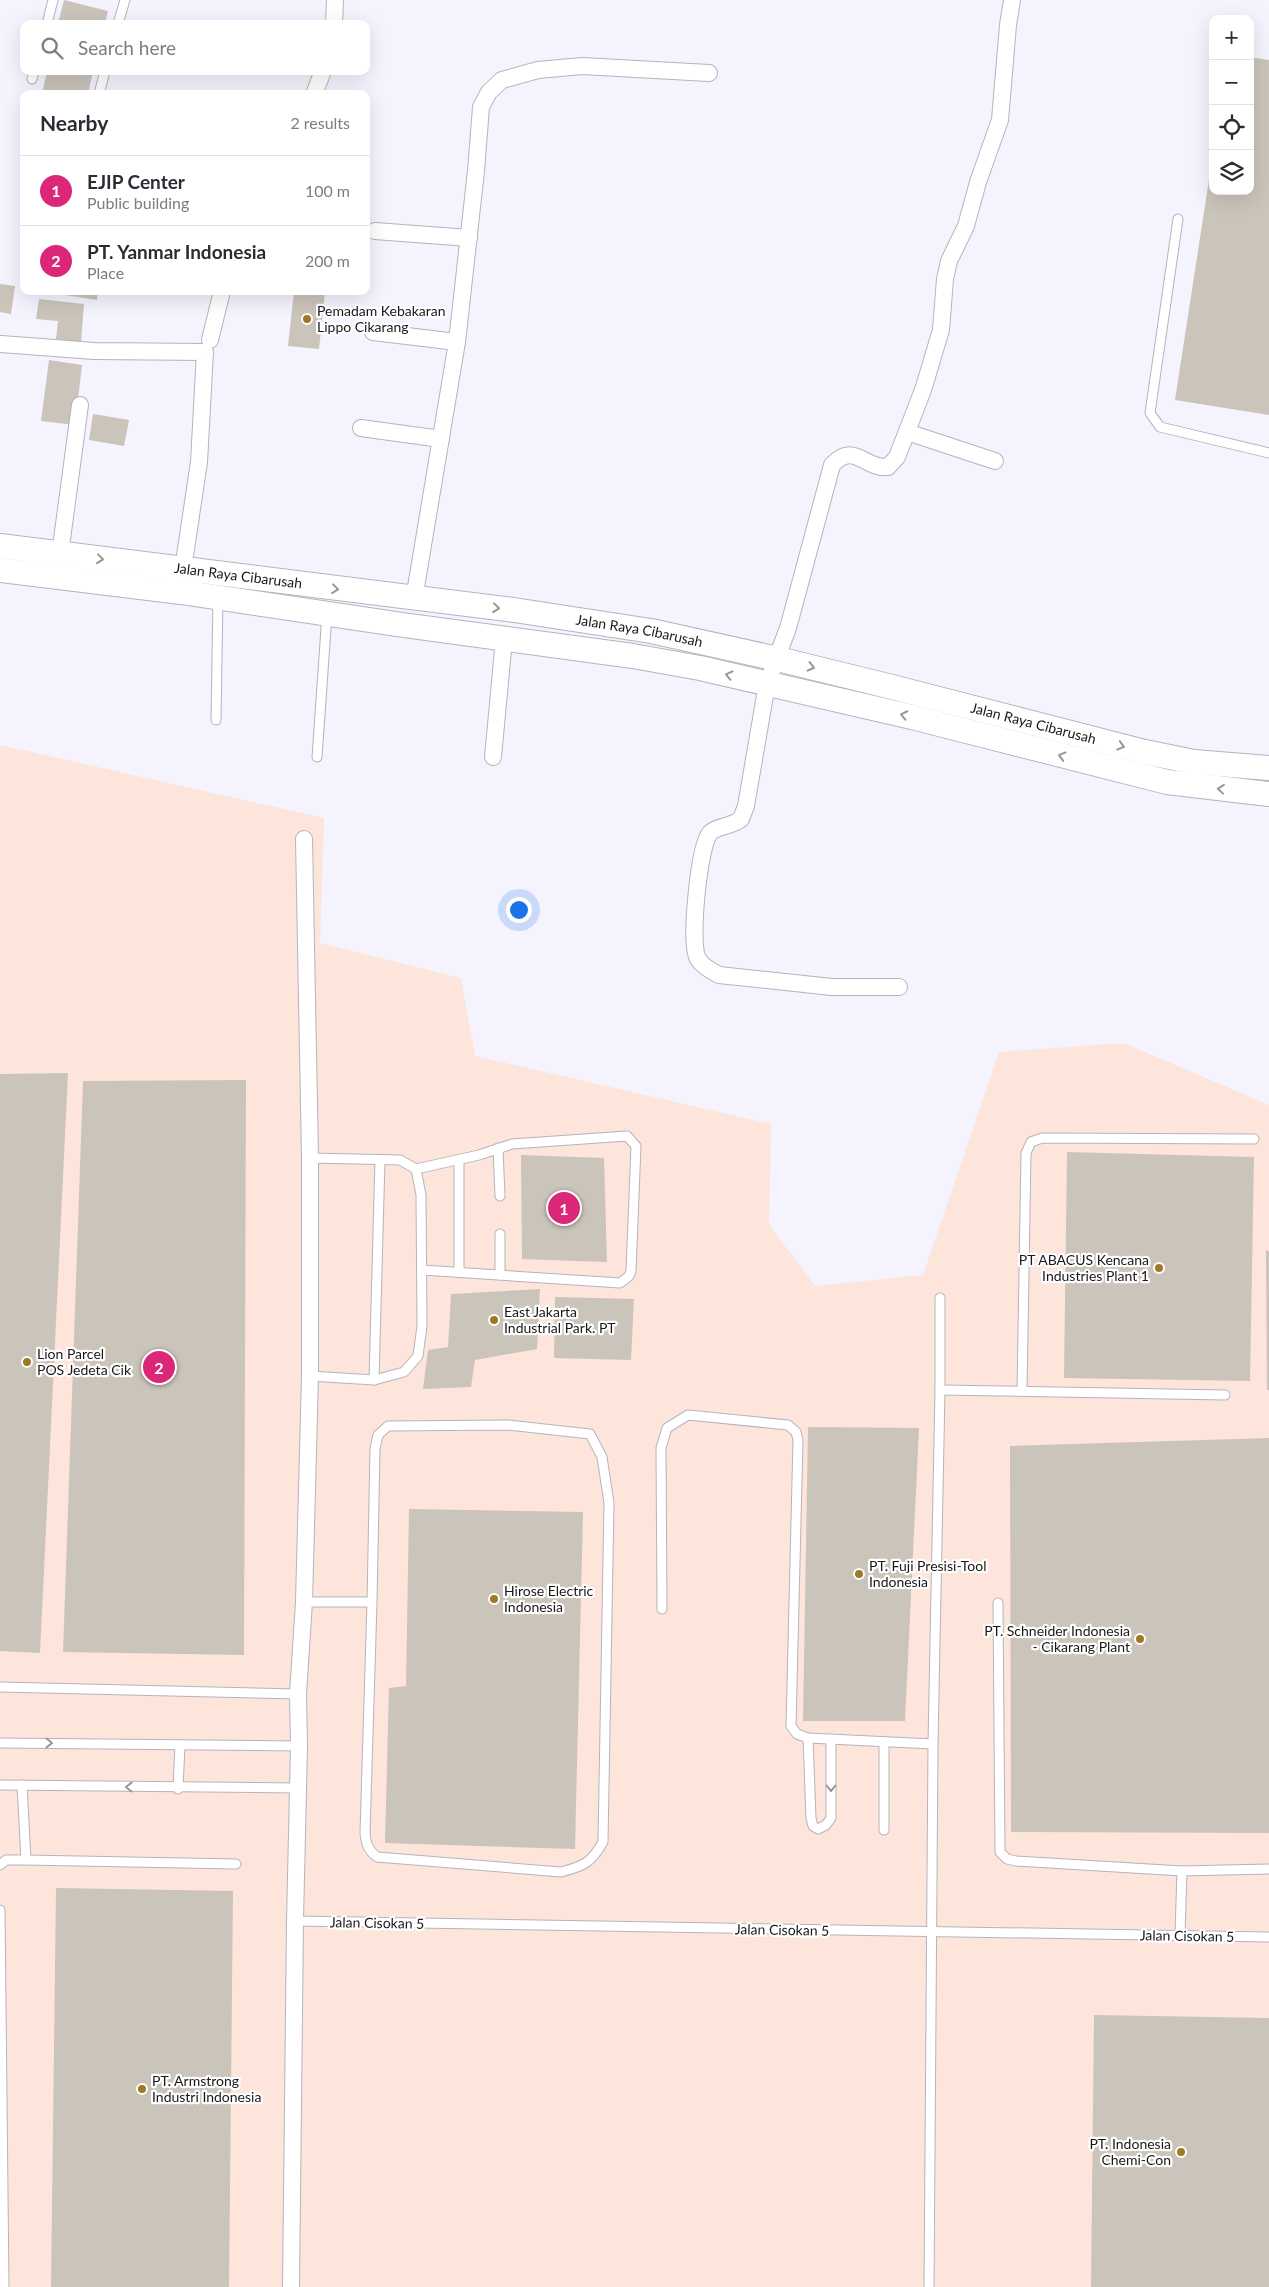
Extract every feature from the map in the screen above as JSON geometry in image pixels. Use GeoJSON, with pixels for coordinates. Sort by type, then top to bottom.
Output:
{"type":"FeatureCollection","features":[{"type":"Feature","properties":{"kind":"street"},"geometry":{"type":"LineString","coordinates":[[334,20],[335,0]]}},
{"type":"Feature","properties":{"kind":"street"},"geometry":{"type":"LineString","coordinates":[[899,987],[832,987],[719,975],[707,969],[697,958],[694,937],[701,857],[708,834],[713,830],[729,827],[741,820],[746,806],[766,684],[778,659],[788,628],[832,465],[842,455],[852,454],[880,468],[888,467],[897,458],[923,390],[939,338],[949,261],[966,226],[972,200],[1000,120],[1012,0]]}},
{"type":"Feature","properties":{"kind":"street"},"geometry":{"type":"LineString","coordinates":[[414,599],[456,342],[469,238],[481,107],[489,92],[502,80],[538,70],[582,66],[709,73]]}},
{"type":"Feature","properties":{"kind":"street"},"geometry":{"type":"LineString","coordinates":[[315,90],[321,75]]}},
{"type":"Feature","properties":{"kind":"street"},"geometry":{"type":"LineString","coordinates":[[375,231],[469,238]]}},
{"type":"Feature","properties":{"kind":"street"},"geometry":{"type":"LineString","coordinates":[[210,340],[221,295]]}},
{"type":"Feature","properties":{"kind":"street"},"geometry":{"type":"LineString","coordinates":[[373,332],[456,342]]}},
{"type":"Feature","properties":{"kind":"street"},"geometry":{"type":"LineString","coordinates":[[1,344],[94,351],[205,352],[199,462],[182,580]]}},
{"type":"Feature","properties":{"kind":"street"},"geometry":{"type":"LineString","coordinates":[[60,554],[80,405]]}},
{"type":"Feature","properties":{"kind":"street"},"geometry":{"type":"LineString","coordinates":[[361,428],[441,439]]}},
{"type":"Feature","properties":{"kind":"street"},"geometry":{"type":"LineString","coordinates":[[907,432],[995,461]]}},
{"type":"Feature","properties":{"kind":"street","name":"Jalan Raya Cibarusah"},"geometry":{"type":"LineString","coordinates":[[0,546],[60,554],[182,580],[218,598],[634,656],[700,668],[912,717],[1167,782],[1269,794]]}},
{"type":"Feature","properties":{"kind":"street","name":"Jalan Raya Cibarusah"},"geometry":{"type":"LineString","coordinates":[[0,570],[182,580],[414,599],[514,610],[651,632],[778,659],[1145,752],[1194,762],[1269,768]]}},
{"type":"Feature","properties":{"kind":"street"},"geometry":{"type":"LineString","coordinates":[[493,757],[504,638]]}},
{"type":"Feature","properties":{"kind":"street"},"geometry":{"type":"LineString","coordinates":[[291,2287],[299,1746],[298,1694],[304,1602],[310,1376],[310,1158],[304,838]]}},
{"type":"Feature","properties":{"kind":"lane"},"geometry":{"type":"LineString","coordinates":[[48,20],[53,0]]}},
{"type":"Feature","properties":{"kind":"lane"},"geometry":{"type":"LineString","coordinates":[[119,20],[125,0]]}},
{"type":"Feature","properties":{"kind":"lane"},"geometry":{"type":"LineString","coordinates":[[100,90],[104,75]]}},
{"type":"Feature","properties":{"kind":"lane"},"geometry":{"type":"LineString","coordinates":[[1178,219],[1150,413],[1160,427],[1269,453]]}},
{"type":"Feature","properties":{"kind":"lane"},"geometry":{"type":"LineString","coordinates":[[216,720],[218,598]]}},
{"type":"Feature","properties":{"kind":"lane"},"geometry":{"type":"LineString","coordinates":[[317,757],[327,614]]}},
{"type":"Feature","properties":{"kind":"lane"},"geometry":{"type":"LineString","coordinates":[[310,1158],[400,1160],[416,1169],[459,1160],[529,1141],[627,1136],[636,1146],[631,1271],[620,1283],[422,1270]]}},
{"type":"Feature","properties":{"kind":"lane"},"geometry":{"type":"LineString","coordinates":[[1022,1391],[1026,1153],[1031,1142],[1042,1138],[1254,1139]]}},
{"type":"Feature","properties":{"kind":"lane"},"geometry":{"type":"LineString","coordinates":[[498,1148],[500,1196]]}},
{"type":"Feature","properties":{"kind":"lane"},"geometry":{"type":"LineString","coordinates":[[374,1380],[380,1160]]}},
{"type":"Feature","properties":{"kind":"lane"},"geometry":{"type":"LineString","coordinates":[[459,1160],[459,1272]]}},
{"type":"Feature","properties":{"kind":"lane"},"geometry":{"type":"LineString","coordinates":[[310,1376],[374,1380],[404,1372],[418,1356],[422,1326],[422,1270],[421,1194],[416,1169]]}},
{"type":"Feature","properties":{"kind":"lane"},"geometry":{"type":"LineString","coordinates":[[500,1234],[500,1275]]}},
{"type":"Feature","properties":{"kind":"lane"},"geometry":{"type":"LineString","coordinates":[[929,2287],[933,1744],[940,1298]]}},
{"type":"Feature","properties":{"kind":"lane"},"geometry":{"type":"LineString","coordinates":[[940,1390],[1225,1395]]}},
{"type":"Feature","properties":{"kind":"lane"},"geometry":{"type":"LineString","coordinates":[[662,1609],[661,1448],[666,1428],[688,1415],[788,1424],[796,1432],[798,1440],[791,1726],[796,1734],[808,1738],[933,1744]]}},
{"type":"Feature","properties":{"kind":"lane"},"geometry":{"type":"LineString","coordinates":[[508,1425],[590,1434],[602,1457],[609,1503],[603,1842],[594,1858],[582,1866],[561,1872],[377,1856],[371,1852],[366,1845],[365,1833],[372,1602],[375,1448],[378,1435],[388,1426],[508,1425]]}},
{"type":"Feature","properties":{"kind":"lane"},"geometry":{"type":"LineString","coordinates":[[304,1602],[372,1602]]}},
{"type":"Feature","properties":{"kind":"lane"},"geometry":{"type":"LineString","coordinates":[[998,1603],[1000,1852],[1003,1856],[1016,1861],[1182,1871],[1269,1869]]}},
{"type":"Feature","properties":{"kind":"lane"},"geometry":{"type":"LineString","coordinates":[[0,1687],[298,1694]]}},
{"type":"Feature","properties":{"kind":"lane"},"geometry":{"type":"LineString","coordinates":[[808,1738],[811,1818],[813,1826],[818,1829],[826,1825],[830,1818],[831,1739]]}},
{"type":"Feature","properties":{"kind":"lane"},"geometry":{"type":"LineString","coordinates":[[884,1742],[884,1830]]}},
{"type":"Feature","properties":{"kind":"lane"},"geometry":{"type":"LineString","coordinates":[[0,1743],[299,1746]]}},
{"type":"Feature","properties":{"kind":"lane"},"geometry":{"type":"LineString","coordinates":[[178,1789],[180,1746]]}},
{"type":"Feature","properties":{"kind":"lane"},"geometry":{"type":"LineString","coordinates":[[0,1785],[178,1789],[298,1788]]}},
{"type":"Feature","properties":{"kind":"lane"},"geometry":{"type":"LineString","coordinates":[[22,1785],[26,1860]]}},
{"type":"Feature","properties":{"kind":"lane"},"geometry":{"type":"LineString","coordinates":[[0,1865],[6,1860],[236,1864]]}},
{"type":"Feature","properties":{"kind":"lane"},"geometry":{"type":"LineString","coordinates":[[1180,1936],[1182,1871]]}},
{"type":"Feature","properties":{"kind":"lane"},"geometry":{"type":"LineString","coordinates":[[0,1910],[4,2287]]}},
{"type":"Feature","properties":{"kind":"lane","name":"Jalan Cisokan 5"},"geometry":{"type":"LineString","coordinates":[[295,1921],[1269,1937]]}},
{"type":"Feature","properties":{"kind":"shaded area"},"geometry":{"type":"Polygon","coordinates":[[[0,745],[324,818],[320,943],[461,978],[475,1056],[771,1124],[769,1225],[815,1286],[923,1275],[999,1052],[1124,1043],[1269,1105],[1269,2287],[0,2287],[0,745]]]}},
{"type":"Feature","properties":{"kind":"building"},"geometry":{"type":"Polygon","coordinates":[[[64,0],[108,11],[106,20],[59,20],[64,0]]]}},
{"type":"Feature","properties":{"kind":"building"},"geometry":{"type":"Polygon","coordinates":[[[1254,58],[1269,60],[1269,415],[1175,400],[1209,179],[1209,195],[1254,195],[1254,58]]]}},
{"type":"Feature","properties":{"kind":"building"},"geometry":{"type":"Polygon","coordinates":[[[46,75],[92,75],[89,90],[43,90],[46,75]]]}},
{"type":"Feature","properties":{"kind":"building"},"geometry":{"type":"Polygon","coordinates":[[[0,284],[15,286],[11,314],[0,312],[0,284]]]}},
{"type":"Feature","properties":{"kind":"building"},"geometry":{"type":"Polygon","coordinates":[[[65,295],[98,295],[97,300],[65,295]]]}},
{"type":"Feature","properties":{"kind":"building","name":"Pemadam Kebakaran Lippo Cikarang"},"geometry":{"type":"Polygon","coordinates":[[[294,295],[325,295],[319,349],[288,346],[294,295]]]}},
{"type":"Feature","properties":{"kind":"building"},"geometry":{"type":"Polygon","coordinates":[[[39,299],[84,304],[81,342],[56,339],[58,321],[36,319],[39,299]]]}},
{"type":"Feature","properties":{"kind":"building"},"geometry":{"type":"Polygon","coordinates":[[[49,360],[82,365],[75,425],[41,421],[49,360]]]}},
{"type":"Feature","properties":{"kind":"building"},"geometry":{"type":"Polygon","coordinates":[[[93,414],[129,420],[124,446],[89,440],[93,414]]]}},
{"type":"Feature","properties":{"kind":"building","name":"Lion Parcel POS Jedeta Cik"},"geometry":{"type":"Polygon","coordinates":[[[68,1073],[40,1653],[0,1651],[0,1074],[68,1073]]]}},
{"type":"Feature","properties":{"kind":"building"},"geometry":{"type":"Polygon","coordinates":[[[246,1080],[244,1655],[63,1652],[83,1081],[246,1080]]]}},
{"type":"Feature","properties":{"kind":"building","name":"PT ABACUS Kencana Industries Plant 1"},"geometry":{"type":"Polygon","coordinates":[[[1067,1152],[1254,1157],[1250,1381],[1064,1378],[1067,1152]]]}},
{"type":"Feature","properties":{"kind":"building"},"geometry":{"type":"Polygon","coordinates":[[[521,1155],[604,1158],[607,1262],[522,1259],[521,1155]]]}},
{"type":"Feature","properties":{"kind":"building"},"geometry":{"type":"Polygon","coordinates":[[[1266,1250],[1269,1252],[1269,1390],[1267,1390],[1266,1250]]]}},
{"type":"Feature","properties":{"kind":"building","name":"East Jakarta Industrial Park. PT"},"geometry":{"type":"Polygon","coordinates":[[[540,1289],[537,1349],[475,1360],[471,1387],[423,1389],[428,1350],[448,1347],[451,1294],[540,1289]]]}},
{"type":"Feature","properties":{"kind":"building"},"geometry":{"type":"Polygon","coordinates":[[[555,1297],[634,1299],[631,1360],[554,1358],[555,1297]]]}},
{"type":"Feature","properties":{"kind":"building","name":"PT. Fuji Presisi-Tool Indonesia"},"geometry":{"type":"Polygon","coordinates":[[[808,1427],[919,1428],[905,1721],[803,1721],[808,1427]]]}},
{"type":"Feature","properties":{"kind":"building","name":"PT. Schneider Indonesia - Cikarang Plant"},"geometry":{"type":"Polygon","coordinates":[[[1269,1438],[1269,1833],[1011,1832],[1010,1446],[1269,1438]]]}},
{"type":"Feature","properties":{"kind":"building","name":"Hirose Electric Indonesia"},"geometry":{"type":"Polygon","coordinates":[[[409,1509],[583,1512],[575,1849],[385,1843],[389,1688],[406,1686],[409,1509]]]}},
{"type":"Feature","properties":{"kind":"building","name":"PT. Armstrong Industri Indonesia"},"geometry":{"type":"Polygon","coordinates":[[[56,1888],[233,1891],[229,2287],[51,2287],[56,1888]]]}},
{"type":"Feature","properties":{"kind":"building","name":"PT. Indonesia Chemi-Con"},"geometry":{"type":"Polygon","coordinates":[[[1094,2015],[1269,2018],[1269,2287],[1091,2287],[1094,2015]]]}},
{"type":"Feature","properties":{"kind":"place","name":"Pemadam Kebakaran Lippo Cikarang"},"geometry":{"type":"Point","coordinates":[307,319]}},
{"type":"Feature","properties":{"kind":"place","name":"EJIP Center"},"geometry":{"type":"Point","coordinates":[564,1208]}},
{"type":"Feature","properties":{"kind":"place","name":"PT ABACUS Kencana Industries Plant 1"},"geometry":{"type":"Point","coordinates":[1159,1268]}},
{"type":"Feature","properties":{"kind":"place","name":"East Jakarta Industrial Park. PT"},"geometry":{"type":"Point","coordinates":[494,1320]}},
{"type":"Feature","properties":{"kind":"place","name":"Lion Parcel POS Jedeta Cik"},"geometry":{"type":"Point","coordinates":[27,1362]}},
{"type":"Feature","properties":{"kind":"place","name":"PT. Yanmar Indonesia"},"geometry":{"type":"Point","coordinates":[159,1367]}},
{"type":"Feature","properties":{"kind":"place","name":"PT. Fuji Presisi-Tool Indonesia"},"geometry":{"type":"Point","coordinates":[859,1574]}},
{"type":"Feature","properties":{"kind":"place","name":"Hirose Electric Indonesia"},"geometry":{"type":"Point","coordinates":[494,1599]}},
{"type":"Feature","properties":{"kind":"place","name":"PT. Schneider Indonesia - Cikarang Plant"},"geometry":{"type":"Point","coordinates":[1140,1639]}},
{"type":"Feature","properties":{"kind":"place","name":"PT. Armstrong Industri Indonesia"},"geometry":{"type":"Point","coordinates":[142,2089]}},
{"type":"Feature","properties":{"kind":"place","name":"PT. Indonesia Chemi-Con"},"geometry":{"type":"Point","coordinates":[1181,2152]}}]}
